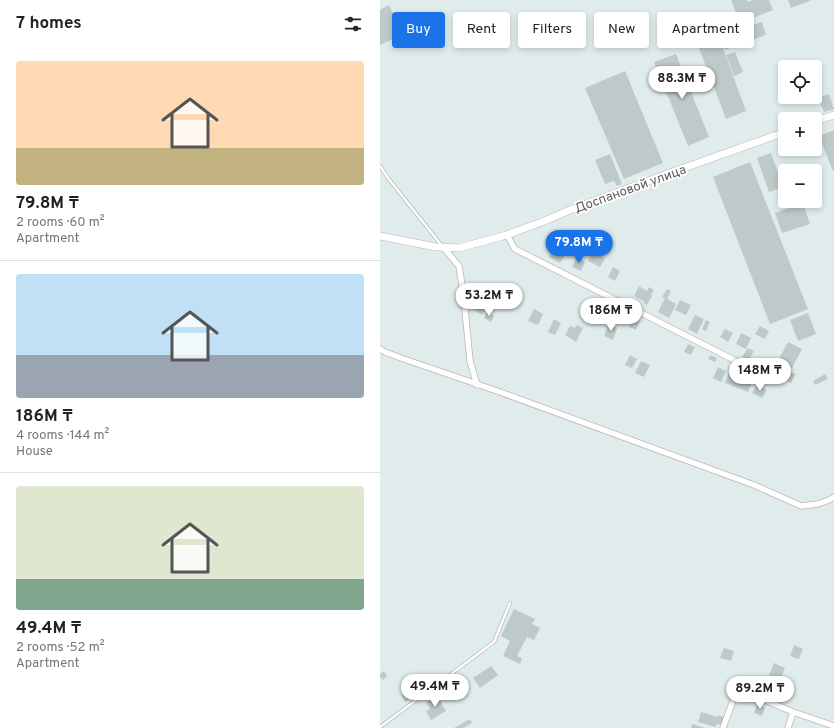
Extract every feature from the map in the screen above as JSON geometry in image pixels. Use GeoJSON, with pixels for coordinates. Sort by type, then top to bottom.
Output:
{"type":"FeatureCollection","features":[{"type":"Feature","properties":{"kind":"street"},"geometry":{"type":"LineString","coordinates":[[822,119],[834,115]]}},
{"type":"Feature","properties":{"kind":"street","name":"Доспановой улица"},"geometry":{"type":"LineString","coordinates":[[380,236],[436,247],[459,248],[507,235],[667,174],[778,134]]}},
{"type":"Feature","properties":{"kind":"street"},"geometry":{"type":"LineString","coordinates":[[507,235],[516,249],[736,361]]}},
{"type":"Feature","properties":{"kind":"street"},"geometry":{"type":"LineString","coordinates":[[443,247],[459,266],[470,361],[477,384]]}},
{"type":"Feature","properties":{"kind":"street"},"geometry":{"type":"LineString","coordinates":[[380,349],[401,358],[477,384],[754,485],[801,506],[818,504],[834,497]]}},
{"type":"Feature","properties":{"kind":"street"},"geometry":{"type":"LineString","coordinates":[[723,728],[734,698],[738,694],[742,693],[758,697],[793,712],[834,726]]}},
{"type":"Feature","properties":{"kind":"street"},"geometry":{"type":"LineString","coordinates":[[788,728],[793,712]]}},
{"type":"Feature","properties":{"kind":"lane"},"geometry":{"type":"LineString","coordinates":[[380,166],[443,247]]}},
{"type":"Feature","properties":{"kind":"lane"},"geometry":{"type":"LineString","coordinates":[[380,727],[494,642],[510,603]]}},
{"type":"Feature","properties":{"kind":"building"},"geometry":{"type":"Polygon","coordinates":[[[731,0],[747,0],[748,2],[753,0],[769,0],[773,10],[754,17],[754,12],[736,12],[731,0]]]}},
{"type":"Feature","properties":{"kind":"building"},"geometry":{"type":"Polygon","coordinates":[[[788,0],[812,0],[791,8],[788,0]]]}},
{"type":"Feature","properties":{"kind":"building"},"geometry":{"type":"Polygon","coordinates":[[[389,5],[392,12],[392,39],[380,45],[380,10],[389,5]]]}},
{"type":"Feature","properties":{"kind":"building"},"geometry":{"type":"Polygon","coordinates":[[[762,22],[766,35],[754,39],[754,25],[762,22]]]}},
{"type":"Feature","properties":{"kind":"building"},"geometry":{"type":"Polygon","coordinates":[[[699,48],[723,48],[746,111],[726,119],[699,48]]]}},
{"type":"Feature","properties":{"kind":"building"},"geometry":{"type":"Polygon","coordinates":[[[735,52],[743,72],[734,76],[726,55],[735,52]]]}},
{"type":"Feature","properties":{"kind":"building"},"geometry":{"type":"Polygon","coordinates":[[[676,54],[709,137],[688,146],[654,62],[676,54]]]}},
{"type":"Feature","properties":{"kind":"building"},"geometry":{"type":"Polygon","coordinates":[[[625,71],[663,163],[624,179],[585,88],[625,71]]]}},
{"type":"Feature","properties":{"kind":"building"},"geometry":{"type":"Polygon","coordinates":[[[829,94],[834,109],[824,112],[821,104],[822,104],[822,97],[829,94]]]}},
{"type":"Feature","properties":{"kind":"building"},"geometry":{"type":"Polygon","coordinates":[[[834,130],[834,171],[822,144],[822,135],[834,130]]]}},
{"type":"Feature","properties":{"kind":"building"},"geometry":{"type":"Polygon","coordinates":[[[771,153],[778,173],[778,189],[769,192],[757,158],[771,153]]]}},
{"type":"Feature","properties":{"kind":"building"},"geometry":{"type":"Polygon","coordinates":[[[610,154],[622,184],[617,186],[614,181],[605,184],[595,160],[610,154]]]}},
{"type":"Feature","properties":{"kind":"building"},"geometry":{"type":"Polygon","coordinates":[[[750,162],[808,309],[770,324],[713,177],[750,162]]]}},
{"type":"Feature","properties":{"kind":"building"},"geometry":{"type":"Polygon","coordinates":[[[789,208],[805,208],[810,224],[782,233],[775,213],[789,208]]]}},
{"type":"Feature","properties":{"kind":"building"},"geometry":{"type":"Polygon","coordinates":[[[561,231],[565,240],[551,245],[547,237],[561,231]]]}},
{"type":"Feature","properties":{"kind":"building"},"geometry":{"type":"Polygon","coordinates":[[[554,249],[565,255],[560,263],[549,257],[554,249]]]}},
{"type":"Feature","properties":{"kind":"building"},"geometry":{"type":"Polygon","coordinates":[[[593,252],[605,258],[600,267],[588,261],[593,252]]]}},
{"type":"Feature","properties":{"kind":"building"},"geometry":{"type":"Polygon","coordinates":[[[577,257],[585,262],[581,271],[572,267],[577,257]]]}},
{"type":"Feature","properties":{"kind":"building"},"geometry":{"type":"Polygon","coordinates":[[[613,267],[620,271],[615,281],[608,277],[613,267]]]}},
{"type":"Feature","properties":{"kind":"building"},"geometry":{"type":"Polygon","coordinates":[[[497,285],[507,289],[502,300],[492,295],[497,285]]]}},
{"type":"Feature","properties":{"kind":"building"},"geometry":{"type":"Polygon","coordinates":[[[639,286],[647,291],[649,287],[654,290],[647,305],[643,302],[644,301],[634,296],[639,286]]]}},
{"type":"Feature","properties":{"kind":"building"},"geometry":{"type":"Polygon","coordinates":[[[667,289],[671,291],[667,299],[676,304],[669,318],[658,312],[665,298],[662,297],[667,289]]]}},
{"type":"Feature","properties":{"kind":"building"},"geometry":{"type":"Polygon","coordinates":[[[680,300],[691,305],[686,315],[675,310],[680,300]]]}},
{"type":"Feature","properties":{"kind":"building"},"geometry":{"type":"Polygon","coordinates":[[[477,304],[485,310],[482,315],[473,309],[477,304]]]}},
{"type":"Feature","properties":{"kind":"building"},"geometry":{"type":"Polygon","coordinates":[[[607,304],[614,307],[610,316],[603,313],[607,304]]]}},
{"type":"Feature","properties":{"kind":"building"},"geometry":{"type":"Polygon","coordinates":[[[534,309],[543,314],[538,325],[528,321],[534,309]]]}},
{"type":"Feature","properties":{"kind":"building"},"geometry":{"type":"Polygon","coordinates":[[[487,312],[494,316],[491,322],[484,318],[487,312]]]}},
{"type":"Feature","properties":{"kind":"building"},"geometry":{"type":"Polygon","coordinates":[[[808,313],[816,334],[798,341],[790,320],[808,313]]]}},
{"type":"Feature","properties":{"kind":"building"},"geometry":{"type":"Polygon","coordinates":[[[695,315],[704,319],[697,334],[688,329],[695,315]]]}},
{"type":"Feature","properties":{"kind":"building"},"geometry":{"type":"Polygon","coordinates":[[[633,318],[640,321],[636,330],[629,327],[633,318]]]}},
{"type":"Feature","properties":{"kind":"building"},"geometry":{"type":"Polygon","coordinates":[[[554,319],[561,323],[555,335],[548,332],[554,319]]]}},
{"type":"Feature","properties":{"kind":"building"},"geometry":{"type":"Polygon","coordinates":[[[706,320],[710,322],[706,331],[702,329],[706,320]]]}},
{"type":"Feature","properties":{"kind":"building"},"geometry":{"type":"Polygon","coordinates":[[[577,325],[583,328],[576,342],[565,335],[570,326],[575,328],[577,325]]]}},
{"type":"Feature","properties":{"kind":"building"},"geometry":{"type":"Polygon","coordinates":[[[608,325],[617,328],[613,340],[604,336],[608,325]]]}},
{"type":"Feature","properties":{"kind":"building"},"geometry":{"type":"Polygon","coordinates":[[[760,326],[769,331],[765,339],[755,334],[760,326]]]}},
{"type":"Feature","properties":{"kind":"building"},"geometry":{"type":"Polygon","coordinates":[[[725,329],[733,333],[728,342],[720,337],[725,329]]]}},
{"type":"Feature","properties":{"kind":"building"},"geometry":{"type":"Polygon","coordinates":[[[741,333],[751,338],[746,349],[736,344],[741,333]]]}},
{"type":"Feature","properties":{"kind":"building"},"geometry":{"type":"Polygon","coordinates":[[[788,342],[802,349],[792,368],[778,361],[788,342]]]}},
{"type":"Feature","properties":{"kind":"building"},"geometry":{"type":"Polygon","coordinates":[[[688,344],[695,347],[691,355],[684,352],[688,344]]]}},
{"type":"Feature","properties":{"kind":"building"},"geometry":{"type":"Polygon","coordinates":[[[748,348],[754,351],[748,361],[742,357],[748,348]]]}},
{"type":"Feature","properties":{"kind":"building"},"geometry":{"type":"Polygon","coordinates":[[[630,355],[637,359],[632,368],[625,365],[630,355]]]}},
{"type":"Feature","properties":{"kind":"building"},"geometry":{"type":"Polygon","coordinates":[[[710,355],[717,358],[715,362],[708,359],[710,355]]]}},
{"type":"Feature","properties":{"kind":"building"},"geometry":{"type":"Polygon","coordinates":[[[641,361],[650,365],[644,377],[635,373],[641,361]]]}},
{"type":"Feature","properties":{"kind":"building"},"geometry":{"type":"Polygon","coordinates":[[[762,364],[773,369],[771,372],[761,367],[762,364]]]}},
{"type":"Feature","properties":{"kind":"building"},"geometry":{"type":"Polygon","coordinates":[[[718,367],[726,371],[721,382],[713,378],[718,367]]]}},
{"type":"Feature","properties":{"kind":"building"},"geometry":{"type":"Polygon","coordinates":[[[731,368],[747,375],[745,380],[752,383],[748,392],[725,383],[731,368]]]}},
{"type":"Feature","properties":{"kind":"building"},"geometry":{"type":"Polygon","coordinates":[[[790,371],[796,374],[791,383],[782,379],[785,373],[789,374],[790,371]]]}},
{"type":"Feature","properties":{"kind":"building"},"geometry":{"type":"Polygon","coordinates":[[[825,374],[828,379],[815,385],[813,381],[825,374]]]}},
{"type":"Feature","properties":{"kind":"building"},"geometry":{"type":"Polygon","coordinates":[[[757,385],[767,390],[762,398],[752,393],[757,385]]]}},
{"type":"Feature","properties":{"kind":"building"},"geometry":{"type":"Polygon","coordinates":[[[514,609],[535,619],[532,624],[540,628],[534,640],[527,637],[517,656],[522,658],[520,664],[503,656],[510,641],[501,636],[514,609]]]}},
{"type":"Feature","properties":{"kind":"building"},"geometry":{"type":"Polygon","coordinates":[[[794,645],[803,649],[799,659],[790,656],[794,645]]]}},
{"type":"Feature","properties":{"kind":"building"},"geometry":{"type":"Polygon","coordinates":[[[724,648],[734,651],[731,661],[720,658],[724,648]]]}},
{"type":"Feature","properties":{"kind":"building"},"geometry":{"type":"Polygon","coordinates":[[[774,663],[785,668],[780,680],[769,675],[774,663]]]}},
{"type":"Feature","properties":{"kind":"building"},"geometry":{"type":"Polygon","coordinates":[[[491,666],[498,675],[480,688],[473,678],[491,666]]]}},
{"type":"Feature","properties":{"kind":"building"},"geometry":{"type":"Polygon","coordinates":[[[384,671],[387,676],[383,680],[380,677],[380,674],[384,671]]]}},
{"type":"Feature","properties":{"kind":"building"},"geometry":{"type":"Polygon","coordinates":[[[410,690],[414,696],[405,702],[402,696],[410,690]]]}},
{"type":"Feature","properties":{"kind":"building"},"geometry":{"type":"Polygon","coordinates":[[[437,695],[446,711],[431,720],[426,711],[430,709],[426,702],[437,695]]]}},
{"type":"Feature","properties":{"kind":"building"},"geometry":{"type":"Polygon","coordinates":[[[757,705],[765,708],[762,716],[754,713],[757,705]]]}},
{"type":"Feature","properties":{"kind":"building"},"geometry":{"type":"Polygon","coordinates":[[[701,712],[717,717],[718,715],[724,717],[722,725],[716,724],[716,727],[698,722],[701,712]]]}},
{"type":"Feature","properties":{"kind":"building"},"geometry":{"type":"Polygon","coordinates":[[[470,719],[472,723],[463,728],[454,728],[470,719]]]}},
{"type":"Feature","properties":{"kind":"building"},"geometry":{"type":"Polygon","coordinates":[[[692,724],[705,728],[691,728],[692,724]]]}}]}
